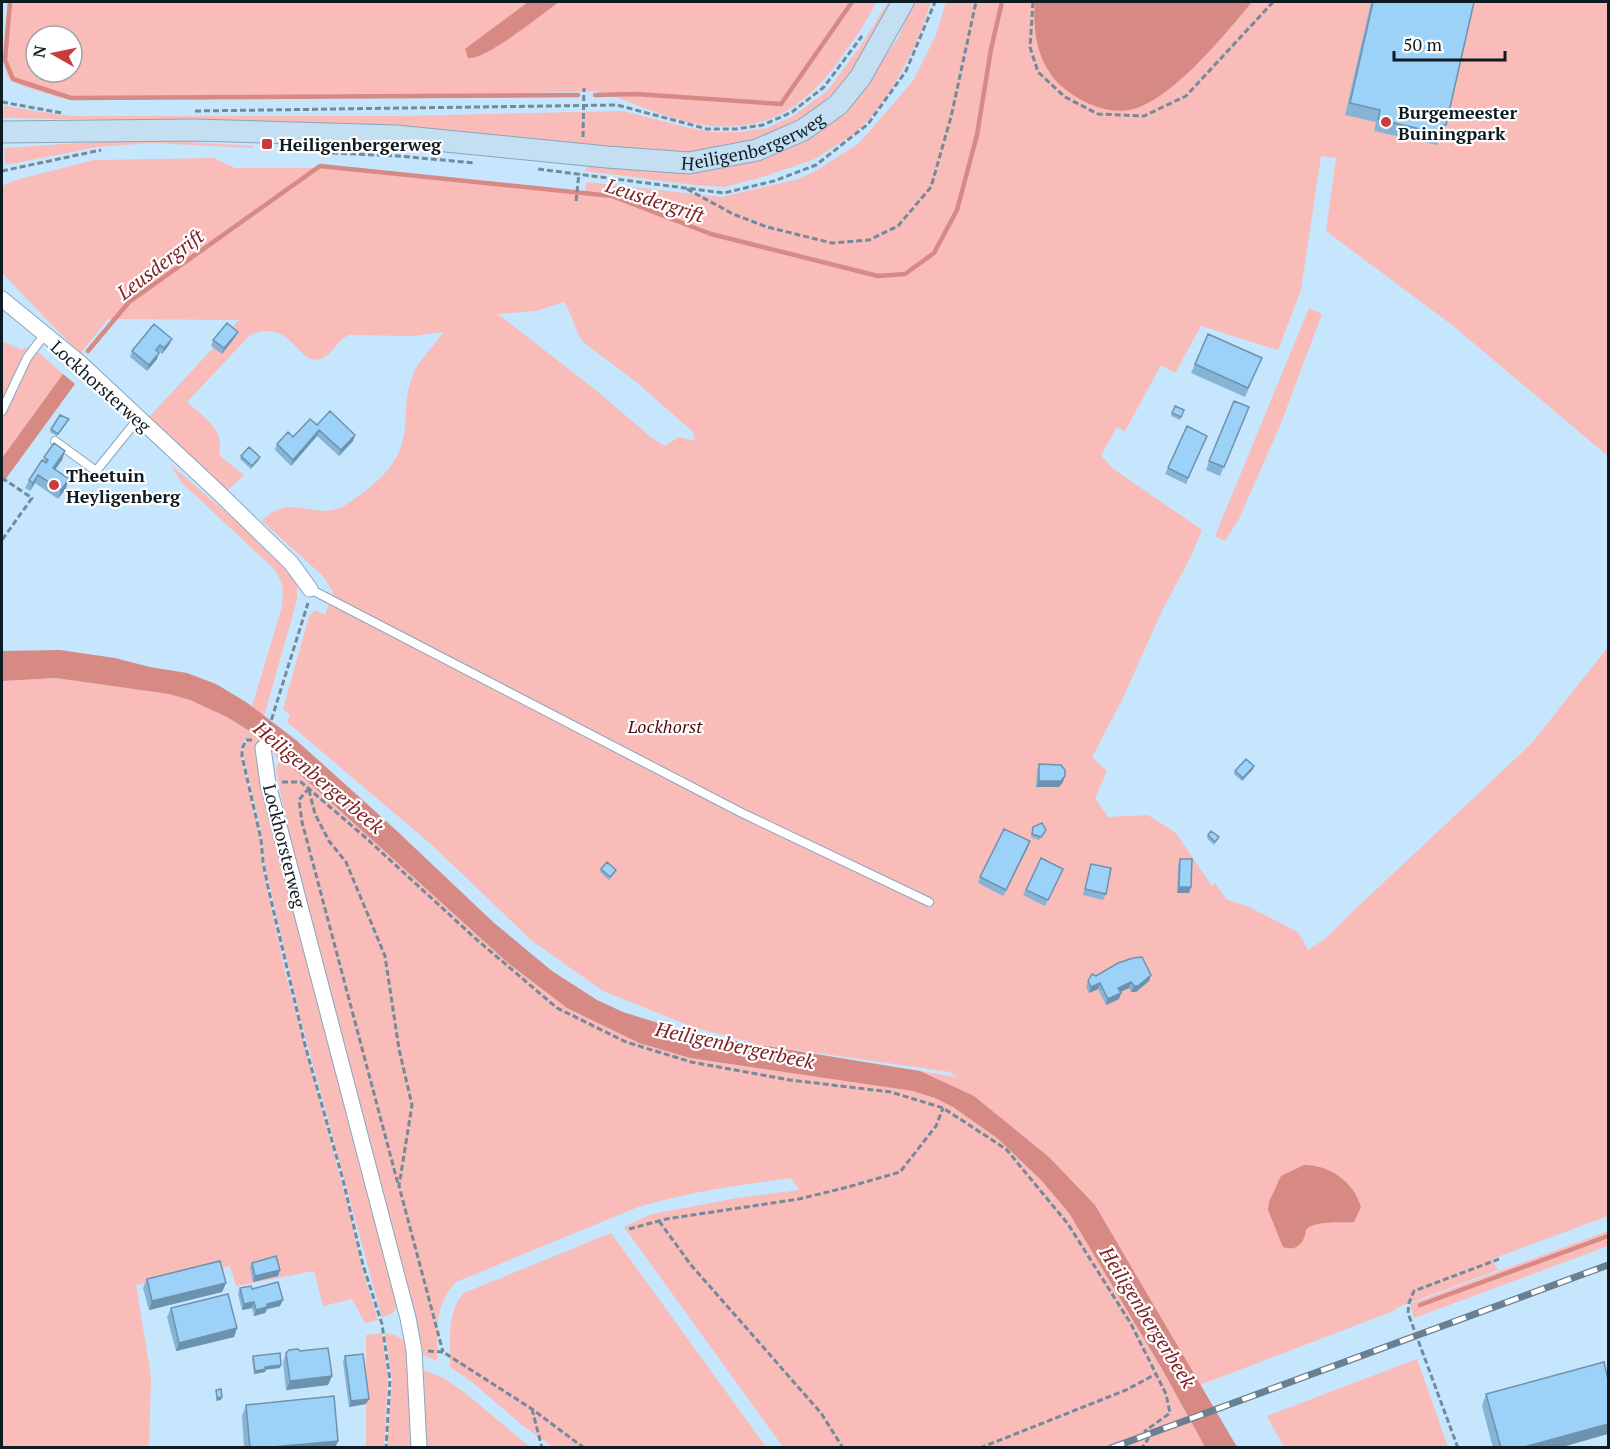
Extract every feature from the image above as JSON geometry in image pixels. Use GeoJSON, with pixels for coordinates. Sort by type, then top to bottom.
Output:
{"type":"FeatureCollection","features":[{"type":"Feature","properties":{"kind":"main road","name":"Heiligenbergerweg"},"geometry":{"type":"LineString","coordinates":[[2,132],[194,130],[396,136],[689,163],[757,150],[803,130],[838,105],[860,78],[903,2]]}},
{"type":"Feature","properties":{"kind":"street","name":"Lockhorsterweg"},"geometry":{"type":"LineString","coordinates":[[2,299],[79,362],[291,563],[310,589]]}},
{"type":"Feature","properties":{"kind":"street","name":"Lockhorsterweg"},"geometry":{"type":"LineString","coordinates":[[264,746],[268,784],[386,1232],[414,1350],[418,1448]]}},
{"type":"Feature","properties":{"kind":"lane"},"geometry":{"type":"LineString","coordinates":[[2,411],[27,358],[45,334]]}},
{"type":"Feature","properties":{"kind":"lane"},"geometry":{"type":"LineString","coordinates":[[55,441],[96,471],[138,419]]}},
{"type":"Feature","properties":{"kind":"lane"},"geometry":{"type":"LineString","coordinates":[[310,589],[742,813],[928,902]]}},
{"type":"Feature","properties":{"kind":"path"},"geometry":{"type":"LineString","coordinates":[[685,188],[733,214],[767,227],[832,243],[869,240],[898,226],[931,187],[951,117],[976,2]]}},
{"type":"Feature","properties":{"kind":"path"},"geometry":{"type":"LineString","coordinates":[[1033,2],[1030,47],[1038,72],[1065,97],[1098,114],[1144,116],[1186,96],[1273,2]]}},
{"type":"Feature","properties":{"kind":"path","name":"Heiligenbergerweg"},"geometry":{"type":"LineString","coordinates":[[195,111],[617,105],[707,129],[736,129],[763,125],[792,112],[824,87],[866,31]]}},
{"type":"Feature","properties":{"kind":"path"},"geometry":{"type":"LineString","coordinates":[[2,102],[65,113]]}},
{"type":"Feature","properties":{"kind":"path"},"geometry":{"type":"LineString","coordinates":[[576,201],[578,185]]}},
{"type":"Feature","properties":{"kind":"path"},"geometry":{"type":"LineString","coordinates":[[2,478],[32,498],[2,540]]}},
{"type":"Feature","properties":{"kind":"path"},"geometry":{"type":"LineString","coordinates":[[310,589],[264,746],[255,740],[246,740],[242,756],[261,839],[268,886],[305,1044],[368,1281],[382,1324],[390,1380],[386,1448]]}},
{"type":"Feature","properties":{"kind":"path"},"geometry":{"type":"LineString","coordinates":[[268,784],[301,782],[309,788],[476,939],[557,1008],[626,1042],[691,1062],[790,1080],[891,1092],[943,1108],[1006,1149],[1068,1224],[1131,1324],[1166,1394],[1170,1413],[1144,1431],[1148,1439],[1142,1448]]}},
{"type":"Feature","properties":{"kind":"path"},"geometry":{"type":"LineString","coordinates":[[309,788],[315,814],[329,841],[346,862],[385,956],[399,1049],[412,1105],[399,1186]]}},
{"type":"Feature","properties":{"kind":"path"},"geometry":{"type":"LineString","coordinates":[[309,788],[299,800],[302,822],[443,1352]]}},
{"type":"Feature","properties":{"kind":"path"},"geometry":{"type":"LineString","coordinates":[[629,1229],[659,1221],[799,1198],[849,1187],[900,1172],[936,1126],[943,1108]]}},
{"type":"Feature","properties":{"kind":"path"},"geometry":{"type":"LineString","coordinates":[[659,1221],[691,1265],[821,1413],[843,1448]]}},
{"type":"Feature","properties":{"kind":"path"},"geometry":{"type":"LineString","coordinates":[[1458,1448],[1407,1313],[1409,1303],[1414,1291],[1499,1259]]}},
{"type":"Feature","properties":{"kind":"path"},"geometry":{"type":"LineString","coordinates":[[414,1350],[443,1352],[532,1409],[584,1448]]}},
{"type":"Feature","properties":{"kind":"path"},"geometry":{"type":"LineString","coordinates":[[980,1448],[1126,1390],[1155,1374]]}},
{"type":"Feature","properties":{"kind":"path"},"geometry":{"type":"LineString","coordinates":[[532,1409],[542,1448]]}},
{"type":"Feature","properties":{"kind":"green space"},"geometry":{"type":"Polygon","coordinates":[[[8,2],[876,2],[863,26],[833,69],[802,101],[765,120],[722,127],[684,121],[596,91],[407,97],[57,97],[9,79],[4,54],[8,2]]]}},
{"type":"Feature","properties":{"kind":"green space"},"geometry":{"type":"Polygon","coordinates":[[[888,2],[894,2],[853,72],[844,85],[814,109],[781,129],[746,142],[687,153],[229,122],[3,118],[4,106],[69,116],[400,116],[623,111],[690,128],[714,132],[739,132],[767,128],[793,116],[827,91],[862,44],[888,2]]]}},
{"type":"Feature","properties":{"kind":"green space"},"geometry":{"type":"Polygon","coordinates":[[[914,2],[931,2],[920,34],[890,92],[872,116],[855,133],[815,159],[724,187],[585,171],[587,166],[663,171],[756,160],[787,150],[810,137],[862,90],[898,38],[914,2]]]}},
{"type":"Feature","properties":{"kind":"green space","name":"Lockhorst"},"geometry":{"type":"Polygon","coordinates":[[[946,2],[1035,2],[1038,46],[1049,74],[1239,17],[1252,2],[1608,2],[1608,456],[1452,325],[1326,231],[1336,158],[1321,156],[1301,290],[1278,350],[1201,326],[1175,373],[1161,365],[1125,431],[1117,427],[1101,455],[1112,468],[1202,530],[1122,700],[1092,757],[1107,771],[1095,798],[1108,817],[1148,815],[1176,833],[1212,886],[1215,883],[1226,899],[1249,907],[1298,932],[1308,950],[1326,938],[1532,743],[1608,647],[1608,1216],[1492,1259],[1498,1270],[1200,1385],[1095,1205],[1049,1157],[974,1096],[920,1071],[957,1077],[950,1072],[762,1045],[695,1028],[603,991],[531,940],[432,845],[287,722],[290,715],[283,709],[309,617],[315,610],[325,615],[333,592],[323,576],[262,521],[272,512],[283,508],[325,511],[336,509],[358,497],[386,472],[399,452],[403,440],[407,395],[412,377],[418,365],[443,332],[414,336],[349,335],[320,359],[305,356],[285,337],[275,332],[264,331],[250,335],[187,402],[207,419],[216,431],[220,446],[219,455],[244,475],[228,490],[185,453],[149,417],[239,320],[108,319],[80,354],[2,273],[2,186],[16,180],[94,160],[214,158],[235,168],[321,168],[584,194],[587,182],[721,197],[795,180],[814,172],[859,143],[913,81],[936,35],[946,2]],[[564,302],[536,311],[498,314],[598,392],[652,438],[665,446],[678,437],[695,441],[693,432],[635,381],[583,342],[564,302]]]}},
{"type":"Feature","properties":{"kind":"green space"},"geometry":{"type":"Polygon","coordinates":[[[140,139],[254,146],[253,148],[151,143],[97,147],[11,164],[5,163],[4,148],[140,139]]]}},
{"type":"Feature","properties":{"kind":"green space"},"geometry":{"type":"Polygon","coordinates":[[[1309,308],[1322,314],[1281,423],[1239,519],[1225,541],[1215,536],[1309,308]]]}},
{"type":"Feature","properties":{"kind":"green space"},"geometry":{"type":"Polygon","coordinates":[[[2,341],[21,350],[31,346],[63,374],[2,458],[2,341]]]}},
{"type":"Feature","properties":{"kind":"green space"},"geometry":{"type":"Polygon","coordinates":[[[171,465],[285,563],[297,582],[297,600],[264,716],[252,707],[282,606],[283,591],[280,579],[275,570],[181,482],[171,465]]]}},
{"type":"Feature","properties":{"kind":"green space"},"geometry":{"type":"Polygon","coordinates":[[[56,678],[169,694],[190,700],[227,717],[260,739],[259,776],[269,824],[295,911],[397,1306],[394,1312],[382,1318],[299,1013],[264,861],[261,830],[243,754],[245,744],[250,740],[247,738],[242,743],[241,756],[260,838],[262,864],[286,976],[351,1218],[363,1272],[378,1320],[365,1323],[352,1299],[323,1306],[314,1271],[236,1286],[230,1266],[136,1285],[151,1377],[149,1447],[2,1448],[2,681],[56,678]]]}},
{"type":"Feature","properties":{"kind":"green space"},"geometry":{"type":"Polygon","coordinates":[[[272,749],[508,963],[567,1008],[639,1043],[690,1058],[913,1091],[953,1107],[997,1138],[1041,1180],[1069,1213],[1162,1369],[1205,1447],[783,1447],[624,1227],[652,1214],[737,1198],[799,1190],[791,1178],[695,1193],[638,1207],[456,1282],[443,1300],[440,1310],[437,1329],[437,1361],[423,1355],[286,821],[276,769],[279,762],[272,749]]]}},
{"type":"Feature","properties":{"kind":"green space"},"geometry":{"type":"Polygon","coordinates":[[[1608,1231],[1608,1246],[1414,1318],[1410,1304],[1608,1231]]]}},
{"type":"Feature","properties":{"kind":"green space"},"geometry":{"type":"Polygon","coordinates":[[[611,1233],[766,1447],[553,1447],[450,1367],[452,1318],[454,1309],[464,1293],[611,1233]]]}},
{"type":"Feature","properties":{"kind":"green space"},"geometry":{"type":"Polygon","coordinates":[[[382,1333],[388,1380],[384,1447],[366,1447],[366,1335],[382,1333]]]}},
{"type":"Feature","properties":{"kind":"green space"},"geometry":{"type":"Polygon","coordinates":[[[385,1333],[395,1335],[406,1342],[412,1447],[387,1447],[392,1380],[385,1333]]]}},
{"type":"Feature","properties":{"kind":"green space"},"geometry":{"type":"Polygon","coordinates":[[[1417,1359],[1448,1447],[1284,1447],[1267,1416],[1417,1359]]]}},
{"type":"Feature","properties":{"kind":"green space"},"geometry":{"type":"Polygon","coordinates":[[[424,1370],[445,1379],[464,1392],[530,1447],[426,1447],[424,1370]]]}},
{"type":"Feature","properties":{"kind":"water"},"geometry":{"type":"Polygon","coordinates":[[[528,2],[559,2],[487,52],[468,58],[465,49],[528,2]]]}},
{"type":"Feature","properties":{"kind":"water"},"geometry":{"type":"Polygon","coordinates":[[[1035,2],[1252,2],[1212,48],[1179,81],[1145,105],[1120,111],[1103,109],[1087,103],[1056,81],[1039,50],[1034,14],[1035,2]]]}},
{"type":"Feature","properties":{"kind":"water"},"geometry":{"type":"Polygon","coordinates":[[[63,374],[75,384],[2,484],[2,458],[63,374]]]}},
{"type":"Feature","properties":{"kind":"water","name":"Heiligenbergerbeek"},"geometry":{"type":"Polygon","coordinates":[[[60,650],[115,658],[187,673],[216,684],[246,702],[296,740],[493,922],[552,971],[597,1000],[623,1012],[693,1034],[920,1071],[974,1096],[1049,1157],[1095,1205],[1237,1447],[1205,1447],[1162,1369],[1069,1213],[1041,1180],[997,1138],[953,1107],[913,1091],[690,1058],[639,1043],[567,1008],[508,963],[257,736],[227,717],[190,700],[169,694],[56,678],[2,681],[2,651],[60,650]]]}},
{"type":"Feature","properties":{"kind":"water"},"geometry":{"type":"Polygon","coordinates":[[[1304,1165],[1323,1168],[1340,1177],[1353,1190],[1361,1207],[1354,1222],[1315,1225],[1306,1230],[1300,1245],[1287,1248],[1283,1247],[1268,1210],[1269,1202],[1281,1176],[1304,1165]]]}},
{"type":"Feature","properties":{"kind":"building"},"geometry":{"type":"Polygon","coordinates":[[[1373,2],[1474,2],[1446,125],[1443,125],[1441,134],[1378,119],[1380,110],[1350,103],[1373,2]]]}},
{"type":"Feature","properties":{"kind":"building"},"geometry":{"type":"Polygon","coordinates":[[[227,323],[238,332],[224,348],[213,340],[227,323]]]}},
{"type":"Feature","properties":{"kind":"building"},"geometry":{"type":"Polygon","coordinates":[[[154,324],[172,339],[164,348],[160,345],[156,350],[159,353],[149,365],[132,351],[154,324]]]}},
{"type":"Feature","properties":{"kind":"building"},"geometry":{"type":"Polygon","coordinates":[[[1208,334],[1262,358],[1248,388],[1195,364],[1208,334]]]}},
{"type":"Feature","properties":{"kind":"building"},"geometry":{"type":"Polygon","coordinates":[[[1234,401],[1249,407],[1224,467],[1209,461],[1234,401]]]}},
{"type":"Feature","properties":{"kind":"building"},"geometry":{"type":"Polygon","coordinates":[[[1175,406],[1184,410],[1181,417],[1172,413],[1175,406]]]}},
{"type":"Feature","properties":{"kind":"building"},"geometry":{"type":"Polygon","coordinates":[[[330,411],[355,435],[341,450],[319,430],[293,460],[277,444],[288,432],[293,437],[310,419],[317,425],[330,411]]]}},
{"type":"Feature","properties":{"kind":"building"},"geometry":{"type":"Polygon","coordinates":[[[60,415],[69,419],[58,434],[51,429],[60,415]]]}},
{"type":"Feature","properties":{"kind":"building"},"geometry":{"type":"Polygon","coordinates":[[[1187,426],[1207,436],[1188,478],[1168,468],[1187,426]]]}},
{"type":"Feature","properties":{"kind":"building"},"geometry":{"type":"Polygon","coordinates":[[[54,443],[65,451],[53,468],[69,479],[61,490],[38,475],[33,483],[29,480],[42,460],[46,463],[48,460],[44,457],[54,443]]]}},
{"type":"Feature","properties":{"kind":"building"},"geometry":{"type":"Polygon","coordinates":[[[249,447],[260,457],[252,466],[241,456],[249,447]]]}},
{"type":"Feature","properties":{"kind":"building"},"geometry":{"type":"Polygon","coordinates":[[[1246,759],[1254,766],[1243,778],[1235,771],[1246,759]]]}},
{"type":"Feature","properties":{"kind":"building"},"geometry":{"type":"Polygon","coordinates":[[[1039,764],[1061,765],[1065,770],[1065,776],[1061,781],[1039,781],[1039,764]]]}},
{"type":"Feature","properties":{"kind":"building"},"geometry":{"type":"Polygon","coordinates":[[[1042,823],[1046,830],[1041,837],[1032,834],[1033,827],[1042,823]]]}},
{"type":"Feature","properties":{"kind":"building"},"geometry":{"type":"Polygon","coordinates":[[[1004,829],[1030,841],[1006,890],[980,877],[1004,829]]]}},
{"type":"Feature","properties":{"kind":"building"},"geometry":{"type":"Polygon","coordinates":[[[1211,831],[1219,837],[1215,842],[1208,835],[1211,831]]]}},
{"type":"Feature","properties":{"kind":"building"},"geometry":{"type":"Polygon","coordinates":[[[1041,858],[1063,869],[1048,900],[1026,890],[1041,858]]]}},
{"type":"Feature","properties":{"kind":"building"},"geometry":{"type":"Polygon","coordinates":[[[1180,859],[1192,859],[1191,887],[1179,887],[1180,859]]]}},
{"type":"Feature","properties":{"kind":"building"},"geometry":{"type":"Polygon","coordinates":[[[607,862],[616,870],[610,877],[601,869],[607,862]]]}},
{"type":"Feature","properties":{"kind":"building"},"geometry":{"type":"Polygon","coordinates":[[[1091,864],[1111,868],[1106,894],[1085,889],[1091,864]]]}},
{"type":"Feature","properties":{"kind":"building"},"geometry":{"type":"Polygon","coordinates":[[[1142,957],[1151,975],[1138,986],[1134,986],[1131,982],[1118,988],[1121,993],[1108,999],[1100,983],[1091,987],[1088,981],[1092,974],[1096,976],[1118,963],[1142,957]]]}},
{"type":"Feature","properties":{"kind":"building"},"geometry":{"type":"Polygon","coordinates":[[[276,1256],[280,1270],[255,1276],[252,1263],[276,1256]]]}},
{"type":"Feature","properties":{"kind":"building"},"geometry":{"type":"Polygon","coordinates":[[[220,1261],[226,1283],[152,1301],[147,1279],[220,1261]]]}},
{"type":"Feature","properties":{"kind":"building"},"geometry":{"type":"Polygon","coordinates":[[[278,1282],[283,1300],[267,1304],[267,1307],[256,1310],[254,1302],[244,1304],[240,1288],[251,1286],[252,1289],[278,1282]]]}},
{"type":"Feature","properties":{"kind":"building"},"geometry":{"type":"Polygon","coordinates":[[[228,1294],[237,1328],[179,1343],[171,1308],[228,1294]]]}},
{"type":"Feature","properties":{"kind":"building"},"geometry":{"type":"Polygon","coordinates":[[[328,1348],[332,1376],[290,1381],[286,1353],[289,1350],[328,1348]]]}},
{"type":"Feature","properties":{"kind":"building"},"geometry":{"type":"Polygon","coordinates":[[[280,1353],[281,1365],[255,1371],[253,1356],[280,1353]]]}},
{"type":"Feature","properties":{"kind":"building"},"geometry":{"type":"Polygon","coordinates":[[[363,1354],[369,1399],[351,1401],[345,1356],[363,1354]]]}},
{"type":"Feature","properties":{"kind":"building"},"geometry":{"type":"Polygon","coordinates":[[[1604,1362],[1608,1380],[1608,1424],[1520,1448],[1501,1448],[1486,1394],[1604,1362]]]}},
{"type":"Feature","properties":{"kind":"building"},"geometry":{"type":"Polygon","coordinates":[[[221,1389],[222,1397],[217,1398],[216,1390],[221,1389]]]}},
{"type":"Feature","properties":{"kind":"building"},"geometry":{"type":"Polygon","coordinates":[[[334,1396],[338,1441],[250,1448],[246,1405],[334,1396]]]}},
{"type":"Feature","properties":{"kind":"waterway"},"geometry":{"type":"LineString","coordinates":[[10,2],[5,60],[13,79],[71,98],[578,95]]}},
{"type":"Feature","properties":{"kind":"waterway"},"geometry":{"type":"LineString","coordinates":[[595,95],[636,94],[781,104],[852,2]]}},
{"type":"Feature","properties":{"kind":"waterway","name":"Leusdergrift"},"geometry":{"type":"LineString","coordinates":[[88,351],[129,302],[320,166],[612,196],[711,234],[878,276],[905,274],[934,253],[957,210],[977,135],[991,49],[1002,2]]}},
{"type":"Feature","properties":{"kind":"waterway"},"geometry":{"type":"LineString","coordinates":[[1420,1305],[1608,1236]]}},
{"type":"Feature","properties":{"kind":"railway"},"geometry":{"type":"LineString","coordinates":[[1111,1448],[1608,1265]]}},
{"type":"Feature","properties":{"kind":"place","name":"Burgemeester Buiningpark"},"geometry":{"type":"Point","coordinates":[1386,122]}},
{"type":"Feature","properties":{"kind":"place","name":"Heiligenbergerweg"},"geometry":{"type":"Point","coordinates":[267,144]}},
{"type":"Feature","properties":{"kind":"place","name":"Theetuin Heyligenberg"},"geometry":{"type":"Point","coordinates":[54,485]}}]}
